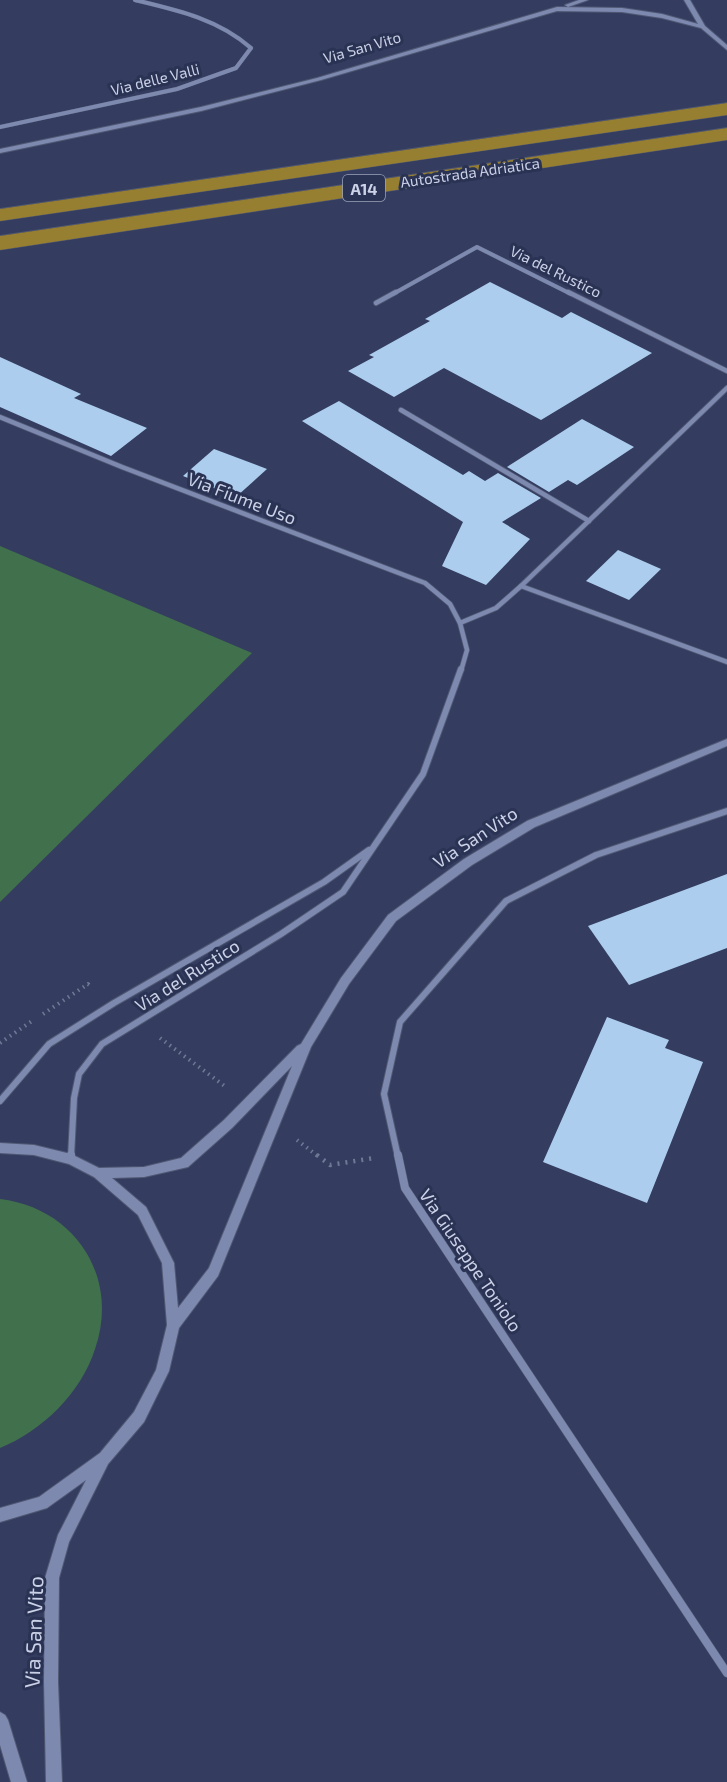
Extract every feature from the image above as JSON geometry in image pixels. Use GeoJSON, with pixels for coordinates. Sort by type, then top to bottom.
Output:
{"type":"FeatureCollection","features":[{"type":"Feature","properties":{"kind":"highway","name":"Autostrada Adriatica"},"geometry":{"type":"LineString","coordinates":[[0,215],[727,109]]}},
{"type":"Feature","properties":{"kind":"highway","name":"Autostrada Adriatica"},"geometry":{"type":"LineString","coordinates":[[0,243],[727,134]]}},
{"type":"Feature","properties":{"kind":"street","name":"Via delle Valli"},"geometry":{"type":"LineString","coordinates":[[0,127],[177,89],[236,68],[251,48],[238,35],[192,15],[135,0]]}},
{"type":"Feature","properties":{"kind":"street"},"geometry":{"type":"LineString","coordinates":[[556,9],[585,0]]}},
{"type":"Feature","properties":{"kind":"street"},"geometry":{"type":"LineString","coordinates":[[687,0],[703,27]]}},
{"type":"Feature","properties":{"kind":"street","name":"Via San Vito"},"geometry":{"type":"LineString","coordinates":[[0,151],[201,110],[319,79],[556,9],[622,10],[662,16],[703,27],[727,48]]}},
{"type":"Feature","properties":{"kind":"street","name":"Via del Rustico"},"geometry":{"type":"LineString","coordinates":[[376,303],[477,247],[727,371]]}},
{"type":"Feature","properties":{"kind":"street"},"geometry":{"type":"LineString","coordinates":[[460,623],[496,608],[521,586],[727,388]]}},
{"type":"Feature","properties":{"kind":"street"},"geometry":{"type":"LineString","coordinates":[[401,410],[589,521]]}},
{"type":"Feature","properties":{"kind":"street","name":"Via Fiume Uso"},"geometry":{"type":"LineString","coordinates":[[0,417],[122,467],[425,583],[450,604],[460,623]]}},
{"type":"Feature","properties":{"kind":"street"},"geometry":{"type":"LineString","coordinates":[[521,586],[727,662]]}},
{"type":"Feature","properties":{"kind":"street","name":"Via del Rustico"},"geometry":{"type":"LineString","coordinates":[[70,1159],[74,1098],[79,1074],[102,1044],[281,934],[343,892],[423,774],[457,684],[467,650],[460,623]]}},
{"type":"Feature","properties":{"kind":"street","name":"Via San Vito"},"geometry":{"type":"LineString","coordinates":[[173,1325],[214,1272],[306,1045],[345,981],[392,918],[458,869],[531,824],[727,742]]}},
{"type":"Feature","properties":{"kind":"street","name":"Via Giuseppe Toniolo"},"geometry":{"type":"LineString","coordinates":[[727,811],[596,855],[506,901],[400,1022],[384,1094],[405,1188],[727,1673]]}},
{"type":"Feature","properties":{"kind":"street","name":"Via del Rustico"},"geometry":{"type":"LineString","coordinates":[[0,1101],[49,1044],[114,1003],[324,882],[375,846]]}},
{"type":"Feature","properties":{"kind":"street","name":"Via San Vito"},"geometry":{"type":"LineString","coordinates":[[98,1173],[144,1172],[184,1163],[228,1124],[306,1045]]}},
{"type":"Feature","properties":{"kind":"street"},"geometry":{"type":"LineString","coordinates":[[0,1148],[34,1150],[70,1159],[98,1173],[142,1211],[168,1263],[173,1325],[162,1371],[139,1417],[105,1458],[42,1503],[0,1515]]}},
{"type":"Feature","properties":{"kind":"street","name":"Via San Vito"},"geometry":{"type":"LineString","coordinates":[[54,1782],[51,1682],[52,1578],[63,1540],[105,1458]]}},
{"type":"Feature","properties":{"kind":"street"},"geometry":{"type":"LineString","coordinates":[[0,1720],[19,1782]]}},
{"type":"Feature","properties":{"kind":"path"},"geometry":{"type":"LineString","coordinates":[[157,1035],[220,1083]]}},
{"type":"Feature","properties":{"kind":"path"},"geometry":{"type":"LineString","coordinates":[[291,1135],[330,1165],[398,1154]]}},
{"type":"Feature","properties":{"kind":"green space"},"geometry":{"type":"Polygon","coordinates":[[[0,546],[252,653],[0,902],[0,546]]]}},
{"type":"Feature","properties":{"kind":"green space"},"geometry":{"type":"Polygon","coordinates":[[[0,1199],[27,1205],[50,1216],[70,1231],[85,1250],[96,1272],[101,1296],[101,1322],[89,1365],[70,1395],[58,1409],[31,1432],[0,1448],[0,1199]]]}},
{"type":"Feature","properties":{"kind":"building"},"geometry":{"type":"Polygon","coordinates":[[[490,282],[562,318],[571,312],[652,353],[541,420],[444,368],[394,397],[348,371],[374,357],[369,355],[430,321],[425,319],[490,282]]]}},
{"type":"Feature","properties":{"kind":"building"},"geometry":{"type":"Polygon","coordinates":[[[0,357],[81,394],[74,398],[147,428],[111,456],[0,407],[0,357]]]}},
{"type":"Feature","properties":{"kind":"building"},"geometry":{"type":"Polygon","coordinates":[[[339,401],[463,475],[469,471],[485,481],[498,473],[541,498],[502,522],[530,539],[486,585],[442,566],[463,522],[302,421],[339,401]]]}},
{"type":"Feature","properties":{"kind":"building"},"geometry":{"type":"Polygon","coordinates":[[[582,419],[634,447],[577,485],[568,480],[549,492],[507,467],[582,419]]]}},
{"type":"Feature","properties":{"kind":"building"},"geometry":{"type":"Polygon","coordinates":[[[214,449],[267,469],[236,497],[183,476],[214,449]]]}},
{"type":"Feature","properties":{"kind":"building"},"geometry":{"type":"Polygon","coordinates":[[[618,550],[661,569],[629,600],[586,581],[618,550]]]}},
{"type":"Feature","properties":{"kind":"building"},"geometry":{"type":"Polygon","coordinates":[[[727,874],[727,948],[629,985],[588,926],[727,874]]]}},
{"type":"Feature","properties":{"kind":"building"},"geometry":{"type":"Polygon","coordinates":[[[607,1017],[669,1040],[665,1048],[703,1062],[647,1203],[543,1162],[607,1017]]]}}]}
